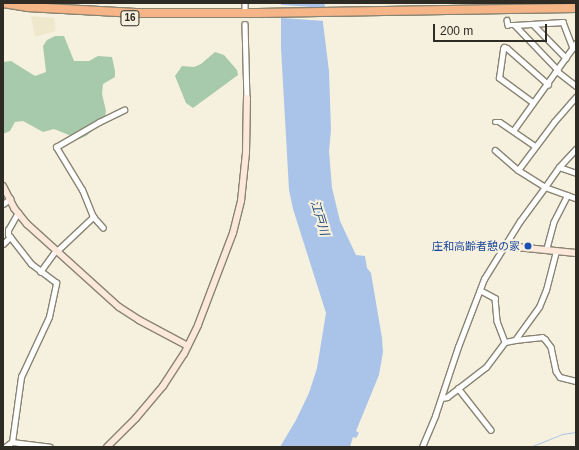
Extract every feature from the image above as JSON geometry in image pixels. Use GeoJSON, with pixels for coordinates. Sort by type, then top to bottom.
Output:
{"type":"FeatureCollection","features":[{"type":"Feature","properties":{"kind":"highway","name":"16"},"geometry":{"type":"LineString","coordinates":[[3,3],[27,7],[99,12],[258,16]]}},
{"type":"Feature","properties":{"kind":"highway","name":"16"},"geometry":{"type":"LineString","coordinates":[[3,8],[99,17],[483,12],[576,8]]}},
{"type":"Feature","properties":{"kind":"highway","name":"16"},"geometry":{"type":"LineString","coordinates":[[483,12],[576,13]]}},
{"type":"Feature","properties":{"kind":"street"},"geometry":{"type":"LineString","coordinates":[[506,20],[507,24],[515,25],[563,22],[573,48]]}},
{"type":"Feature","properties":{"kind":"street"},"geometry":{"type":"LineString","coordinates":[[108,447],[164,386],[188,346],[226,251],[241,201],[246,153],[247,98],[245,24]]}},
{"type":"Feature","properties":{"kind":"street"},"geometry":{"type":"LineString","coordinates":[[515,25],[557,70],[575,84]]}},
{"type":"Feature","properties":{"kind":"street"},"geometry":{"type":"LineString","coordinates":[[534,25],[566,58]]}},
{"type":"Feature","properties":{"kind":"street"},"geometry":{"type":"LineString","coordinates":[[512,131],[548,84],[576,43]]}},
{"type":"Feature","properties":{"kind":"street"},"geometry":{"type":"LineString","coordinates":[[533,103],[499,78],[503,48],[507,48],[548,84]]}},
{"type":"Feature","properties":{"kind":"street"},"geometry":{"type":"LineString","coordinates":[[518,170],[535,146],[576,97]]}},
{"type":"Feature","properties":{"kind":"street"},"geometry":{"type":"LineString","coordinates":[[103,228],[93,217],[82,190],[56,147],[99,122],[124,110]]}},
{"type":"Feature","properties":{"kind":"street"},"geometry":{"type":"LineString","coordinates":[[495,122],[500,122],[535,146]]}},
{"type":"Feature","properties":{"kind":"street"},"geometry":{"type":"LineString","coordinates":[[422,447],[442,398],[484,279],[506,246],[520,221],[559,167],[576,149]]}},
{"type":"Feature","properties":{"kind":"street"},"geometry":{"type":"LineString","coordinates":[[494,150],[518,170],[545,187],[576,198]]}},
{"type":"Feature","properties":{"kind":"street"},"geometry":{"type":"LineString","coordinates":[[559,167],[576,173]]}},
{"type":"Feature","properties":{"kind":"street"},"geometry":{"type":"LineString","coordinates":[[3,186],[18,213],[27,224],[125,311],[188,346]]}},
{"type":"Feature","properties":{"kind":"street"},"geometry":{"type":"LineString","coordinates":[[546,250],[553,223],[567,195]]}},
{"type":"Feature","properties":{"kind":"street"},"geometry":{"type":"LineString","coordinates":[[3,204],[10,199]]}},
{"type":"Feature","properties":{"kind":"street"},"geometry":{"type":"LineString","coordinates":[[12,442],[22,377],[49,317],[56,283],[40,272],[25,257],[10,237],[8,230],[18,213]]}},
{"type":"Feature","properties":{"kind":"street"},"geometry":{"type":"LineString","coordinates":[[40,272],[56,251],[93,217]]}},
{"type":"Feature","properties":{"kind":"street"},"geometry":{"type":"LineString","coordinates":[[3,244],[10,237]]}},
{"type":"Feature","properties":{"kind":"street"},"geometry":{"type":"LineString","coordinates":[[477,243],[576,252]]}},
{"type":"Feature","properties":{"kind":"street"},"geometry":{"type":"LineString","coordinates":[[515,340],[539,308],[546,290],[556,251]]}},
{"type":"Feature","properties":{"kind":"street"},"geometry":{"type":"LineString","coordinates":[[480,290],[495,298],[496,321],[505,342]]}},
{"type":"Feature","properties":{"kind":"street"},"geometry":{"type":"LineString","coordinates":[[442,398],[447,397],[486,368],[505,342],[515,340],[545,339],[552,347],[556,371],[560,377],[576,381]]}},
{"type":"Feature","properties":{"kind":"street"},"geometry":{"type":"LineString","coordinates":[[458,388],[491,430]]}},
{"type":"Feature","properties":{"kind":"street"},"geometry":{"type":"LineString","coordinates":[[4,447],[12,442],[50,447]]}},
{"type":"Feature","properties":{"kind":"shaded area"},"geometry":{"type":"Polygon","coordinates":[[[31,16],[54,18],[56,31],[35,37],[31,16]]]}},
{"type":"Feature","properties":{"kind":"green space"},"geometry":{"type":"Polygon","coordinates":[[[55,36],[64,36],[74,61],[89,61],[98,56],[112,57],[115,77],[103,84],[102,94],[106,111],[104,121],[86,136],[79,139],[54,129],[43,132],[23,121],[15,122],[10,131],[3,134],[3,62],[11,61],[35,76],[46,72],[43,46],[47,40],[55,36]]]}},
{"type":"Feature","properties":{"kind":"green space"},"geometry":{"type":"Polygon","coordinates":[[[215,52],[224,55],[237,70],[238,75],[193,108],[186,103],[175,76],[182,66],[194,67],[201,64],[215,52]]]}},
{"type":"Feature","properties":{"kind":"water","name":"江戸川"},"geometry":{"type":"Polygon","coordinates":[[[281,3],[325,3],[323,23],[329,71],[331,130],[329,151],[332,188],[340,221],[356,255],[365,256],[367,268],[371,273],[382,338],[383,352],[379,375],[356,431],[359,433],[356,438],[353,437],[350,447],[280,447],[296,420],[309,393],[317,368],[326,313],[293,209],[289,190],[281,48],[281,3]]]}},
{"type":"Feature","properties":{"kind":"pier"},"geometry":{"type":"Polygon","coordinates":[[[279,5],[326,8],[325,21],[278,18],[279,5]]]}},
{"type":"Feature","properties":{"kind":"waterway"},"geometry":{"type":"LineString","coordinates":[[530,447],[562,434],[576,432]]}},
{"type":"Feature","properties":{"kind":"tunnel"},"geometry":{"type":"LineString","coordinates":[[507,20],[508,3]]}},
{"type":"Feature","properties":{"kind":"place","name":"庄和高齢者憩の家"},"geometry":{"type":"Point","coordinates":[528,246]}}]}
